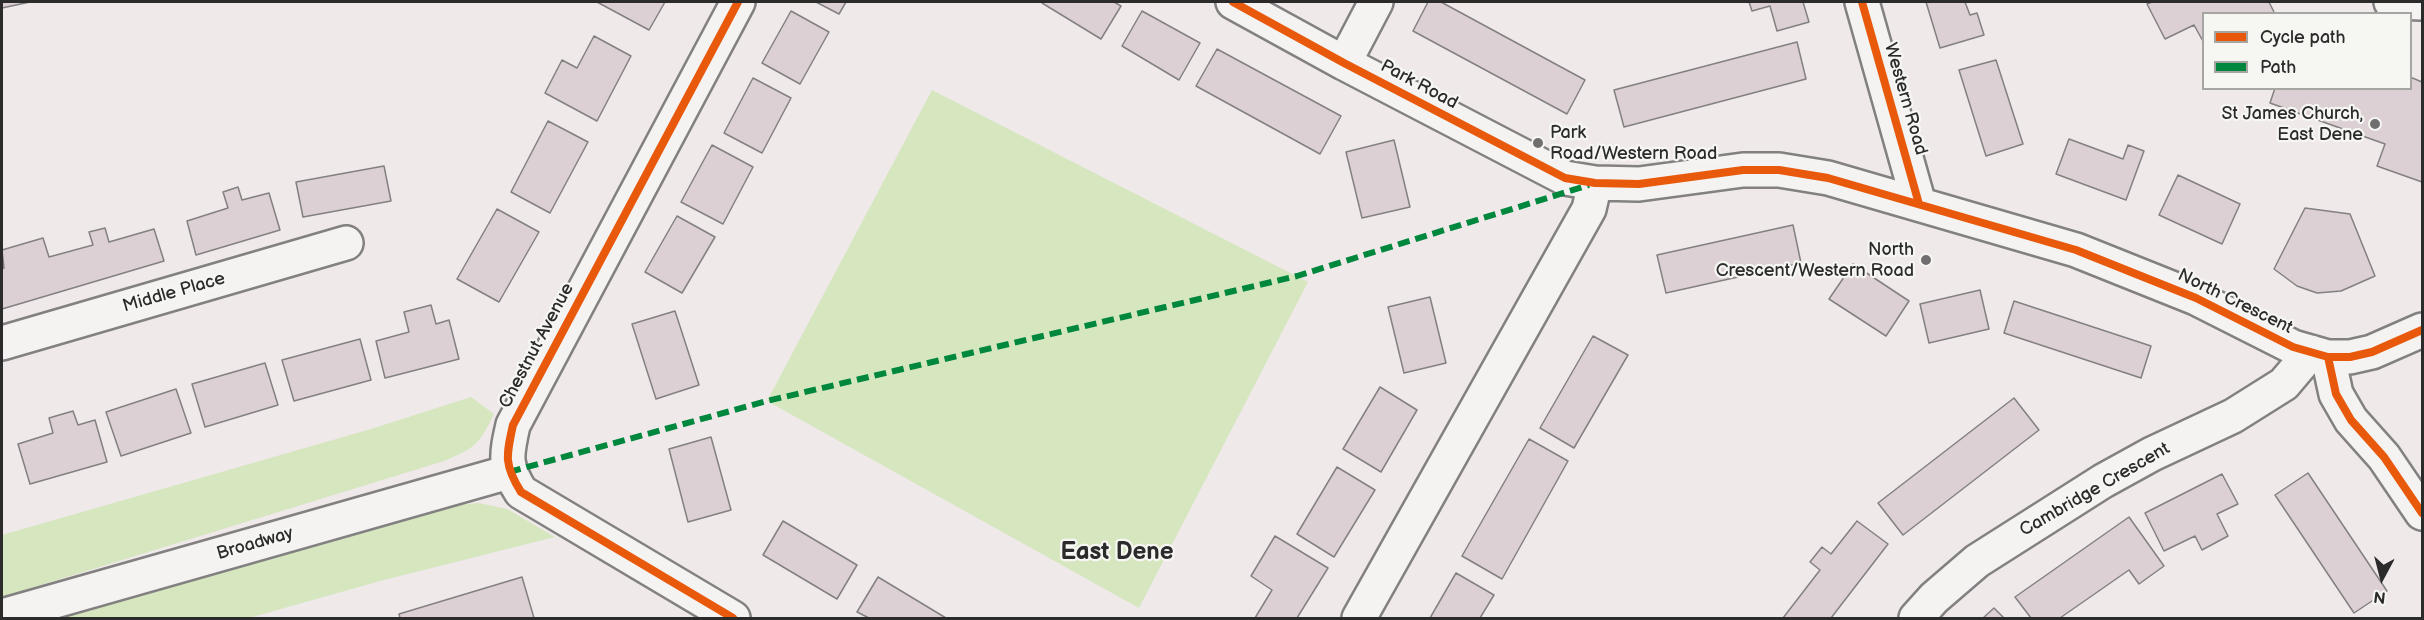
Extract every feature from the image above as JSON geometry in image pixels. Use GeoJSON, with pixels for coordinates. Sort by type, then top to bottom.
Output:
{"type":"FeatureCollection","features":[{"type":"Feature","properties":{"kind":"street","name":"Chestnut Avenue"},"geometry":{"type":"LineString","coordinates":[[508,472],[508,448],[513,425],[738,2]]}},
{"type":"Feature","properties":{"kind":"street","name":"Park Road"},"geometry":{"type":"LineString","coordinates":[[1233,2],[1344,63],[1565,178],[1595,183],[1639,184],[1743,170],[1779,170],[1827,178],[1919,204]]}},
{"type":"Feature","properties":{"kind":"street"},"geometry":{"type":"LineString","coordinates":[[1344,63],[1376,2]]}},
{"type":"Feature","properties":{"kind":"street","name":"Western Road"},"geometry":{"type":"LineString","coordinates":[[1862,2],[1919,204]]}},
{"type":"Feature","properties":{"kind":"street"},"geometry":{"type":"LineString","coordinates":[[2391,2],[2422,3]]}},
{"type":"Feature","properties":{"kind":"street"},"geometry":{"type":"LineString","coordinates":[[1359,618],[1589,209],[1595,183]]}},
{"type":"Feature","properties":{"kind":"street","name":"North Crescent"},"geometry":{"type":"LineString","coordinates":[[1919,204],[2076,250],[2196,298],[2293,347],[2319,355]]}},
{"type":"Feature","properties":{"kind":"street","name":"Middle Place"},"geometry":{"type":"LineString","coordinates":[[2,342],[346,243]]}},
{"type":"Feature","properties":{"kind":"street"},"geometry":{"type":"LineString","coordinates":[[2422,330],[2372,352],[2350,357],[2319,355],[2351,420],[2384,457],[2422,513]]}},
{"type":"Feature","properties":{"kind":"street","name":"Cambridge Crescent"},"geometry":{"type":"LineString","coordinates":[[1916,618],[1934,598],[1977,561],[2103,481],[2152,454],[2234,416],[2284,384],[2319,355]]}},
{"type":"Feature","properties":{"kind":"street","name":"Broadway"},"geometry":{"type":"LineString","coordinates":[[2,616],[508,472]]}},
{"type":"Feature","properties":{"kind":"street"},"geometry":{"type":"LineString","coordinates":[[508,472],[521,492],[733,618]]}},
{"type":"Feature","properties":{"kind":"green space"},"geometry":{"type":"Polygon","coordinates":[[[932,90],[1308,282],[1139,608],[767,401],[932,90]]]}},
{"type":"Feature","properties":{"kind":"green space"},"geometry":{"type":"Polygon","coordinates":[[[471,397],[494,414],[480,439],[463,453],[444,461],[2,597],[2,535],[371,429],[471,397]]]}},
{"type":"Feature","properties":{"kind":"green space"},"geometry":{"type":"Polygon","coordinates":[[[479,503],[507,509],[555,537],[380,581],[249,618],[48,618],[447,506],[479,503]]]}},
{"type":"Feature","properties":{"kind":"building"},"geometry":{"type":"Polygon","coordinates":[[[2,2],[30,2],[2,8],[2,2]]]}},
{"type":"Feature","properties":{"kind":"building"},"geometry":{"type":"Polygon","coordinates":[[[597,2],[665,2],[649,30],[597,2]]]}},
{"type":"Feature","properties":{"kind":"building"},"geometry":{"type":"Polygon","coordinates":[[[816,2],[846,2],[839,14],[816,2]]]}},
{"type":"Feature","properties":{"kind":"building"},"geometry":{"type":"Polygon","coordinates":[[[1043,2],[1114,2],[1121,6],[1101,39],[1043,2]]]}},
{"type":"Feature","properties":{"kind":"building"},"geometry":{"type":"Polygon","coordinates":[[[1428,2],[1441,2],[1585,80],[1567,114],[1413,31],[1428,2]]]}},
{"type":"Feature","properties":{"kind":"building"},"geometry":{"type":"Polygon","coordinates":[[[1749,2],[1803,2],[1809,22],[1777,31],[1770,6],[1752,11],[1749,2]]]}},
{"type":"Feature","properties":{"kind":"building"},"geometry":{"type":"Polygon","coordinates":[[[1926,2],[1965,2],[1970,15],[1977,13],[1984,35],[1940,48],[1926,2]]]}},
{"type":"Feature","properties":{"kind":"building"},"geometry":{"type":"Polygon","coordinates":[[[2152,2],[2269,2],[2274,12],[2202,12],[2202,39],[2194,25],[2165,39],[2147,4],[2152,2]]]}},
{"type":"Feature","properties":{"kind":"building"},"geometry":{"type":"Polygon","coordinates":[[[791,11],[829,32],[800,84],[762,63],[791,11]]]}},
{"type":"Feature","properties":{"kind":"building"},"geometry":{"type":"Polygon","coordinates":[[[1142,11],[1200,43],[1179,80],[1122,46],[1142,11]]]}},
{"type":"Feature","properties":{"kind":"building"},"geometry":{"type":"Polygon","coordinates":[[[594,36],[631,56],[597,121],[545,93],[562,60],[577,68],[594,36]]]}},
{"type":"Feature","properties":{"kind":"building"},"geometry":{"type":"Polygon","coordinates":[[[1797,42],[1806,79],[1624,127],[1614,90],[1797,42]]]}},
{"type":"Feature","properties":{"kind":"building"},"geometry":{"type":"Polygon","coordinates":[[[1217,49],[1341,116],[1320,154],[1196,86],[1217,49]]]}},
{"type":"Feature","properties":{"kind":"building"},"geometry":{"type":"Polygon","coordinates":[[[1996,60],[2023,144],[1986,156],[1959,70],[1996,60]]]}},
{"type":"Feature","properties":{"kind":"building"},"geometry":{"type":"Polygon","coordinates":[[[753,78],[791,98],[762,153],[724,133],[753,78]]]}},
{"type":"Feature","properties":{"kind":"building","name":"St James Church, East Dene"},"geometry":{"type":"Polygon","coordinates":[[[2412,78],[2422,82],[2422,182],[2377,166],[2385,144],[2270,103],[2274,90],[2412,90],[2412,78]]]}},
{"type":"Feature","properties":{"kind":"building"},"geometry":{"type":"Polygon","coordinates":[[[548,121],[588,142],[550,213],[511,192],[548,121]]]}},
{"type":"Feature","properties":{"kind":"building"},"geometry":{"type":"Polygon","coordinates":[[[2069,139],[2123,159],[2128,145],[2144,151],[2126,200],[2056,174],[2069,139]]]}},
{"type":"Feature","properties":{"kind":"building"},"geometry":{"type":"Polygon","coordinates":[[[1394,140],[1410,207],[1362,218],[1346,152],[1394,140]]]}},
{"type":"Feature","properties":{"kind":"building"},"geometry":{"type":"Polygon","coordinates":[[[712,145],[753,167],[723,224],[681,202],[712,145]]]}},
{"type":"Feature","properties":{"kind":"building"},"geometry":{"type":"Polygon","coordinates":[[[384,166],[391,201],[303,217],[296,182],[384,166]]]}},
{"type":"Feature","properties":{"kind":"building"},"geometry":{"type":"Polygon","coordinates":[[[2178,175],[2240,204],[2222,244],[2159,215],[2178,175]]]}},
{"type":"Feature","properties":{"kind":"building"},"geometry":{"type":"Polygon","coordinates":[[[238,187],[242,200],[269,193],[280,230],[196,255],[187,221],[228,208],[223,192],[238,187]]]}},
{"type":"Feature","properties":{"kind":"building"},"geometry":{"type":"Polygon","coordinates":[[[2305,208],[2350,214],[2375,276],[2341,291],[2317,293],[2297,286],[2274,269],[2305,208]]]}},
{"type":"Feature","properties":{"kind":"building"},"geometry":{"type":"Polygon","coordinates":[[[497,209],[539,232],[499,302],[457,279],[497,209]]]}},
{"type":"Feature","properties":{"kind":"building"},"geometry":{"type":"Polygon","coordinates":[[[677,216],[715,237],[682,293],[645,272],[677,216]]]}},
{"type":"Feature","properties":{"kind":"building"},"geometry":{"type":"Polygon","coordinates":[[[1793,225],[1801,263],[1666,293],[1657,255],[1793,225]]]}},
{"type":"Feature","properties":{"kind":"building"},"geometry":{"type":"Polygon","coordinates":[[[105,228],[109,242],[154,229],[164,261],[2,309],[2,269],[4,268],[2,250],[43,238],[49,257],[93,245],[89,232],[105,228]]]}},
{"type":"Feature","properties":{"kind":"building"},"geometry":{"type":"Polygon","coordinates":[[[1853,264],[1909,301],[1886,336],[1829,299],[1853,264]]]}},
{"type":"Feature","properties":{"kind":"building"},"geometry":{"type":"Polygon","coordinates":[[[1980,290],[1989,329],[1929,343],[1920,304],[1980,290]]]}},
{"type":"Feature","properties":{"kind":"building"},"geometry":{"type":"Polygon","coordinates":[[[1430,297],[1446,363],[1404,373],[1388,307],[1430,297]]]}},
{"type":"Feature","properties":{"kind":"building"},"geometry":{"type":"Polygon","coordinates":[[[2014,301],[2151,346],[2141,378],[2004,333],[2014,301]]]}},
{"type":"Feature","properties":{"kind":"building"},"geometry":{"type":"Polygon","coordinates":[[[431,305],[436,324],[449,320],[459,359],[385,378],[376,341],[409,332],[404,312],[431,305]]]}},
{"type":"Feature","properties":{"kind":"building"},"geometry":{"type":"Polygon","coordinates":[[[675,311],[699,385],[656,399],[632,324],[675,311]]]}},
{"type":"Feature","properties":{"kind":"building"},"geometry":{"type":"Polygon","coordinates":[[[1593,336],[1628,355],[1574,448],[1540,428],[1593,336]]]}},
{"type":"Feature","properties":{"kind":"building"},"geometry":{"type":"Polygon","coordinates":[[[360,339],[371,380],[294,401],[282,360],[360,339]]]}},
{"type":"Feature","properties":{"kind":"building"},"geometry":{"type":"Polygon","coordinates":[[[265,363],[278,405],[205,427],[192,384],[265,363]]]}},
{"type":"Feature","properties":{"kind":"building"},"geometry":{"type":"Polygon","coordinates":[[[1380,387],[1417,410],[1381,472],[1343,449],[1380,387]]]}},
{"type":"Feature","properties":{"kind":"building"},"geometry":{"type":"Polygon","coordinates":[[[176,389],[191,433],[121,456],[106,412],[176,389]]]}},
{"type":"Feature","properties":{"kind":"building"},"geometry":{"type":"Polygon","coordinates":[[[2014,398],[2039,430],[1903,535],[1878,503],[2014,398]]]}},
{"type":"Feature","properties":{"kind":"building"},"geometry":{"type":"Polygon","coordinates":[[[73,411],[78,425],[95,420],[107,462],[30,484],[18,444],[53,433],[49,418],[73,411]]]}},
{"type":"Feature","properties":{"kind":"building"},"geometry":{"type":"Polygon","coordinates":[[[711,437],[731,510],[688,522],[669,449],[711,437]]]}},
{"type":"Feature","properties":{"kind":"building"},"geometry":{"type":"Polygon","coordinates":[[[1529,439],[1568,461],[1502,579],[1462,556],[1529,439]]]}},
{"type":"Feature","properties":{"kind":"building"},"geometry":{"type":"Polygon","coordinates":[[[1337,467],[1375,490],[1334,557],[1297,534],[1337,467]]]}},
{"type":"Feature","properties":{"kind":"building"},"geometry":{"type":"Polygon","coordinates":[[[2308,473],[2387,591],[2354,613],[2275,495],[2308,473]]]}},
{"type":"Feature","properties":{"kind":"building"},"geometry":{"type":"Polygon","coordinates":[[[2222,474],[2238,504],[2217,514],[2228,536],[2202,550],[2195,536],[2164,551],[2145,513],[2222,474]]]}},
{"type":"Feature","properties":{"kind":"building"},"geometry":{"type":"Polygon","coordinates":[[[2129,517],[2164,566],[2139,584],[2129,570],[2060,618],[2031,618],[2015,597],[2129,517]]]}},
{"type":"Feature","properties":{"kind":"building"},"geometry":{"type":"Polygon","coordinates":[[[783,521],[857,565],[837,599],[763,555],[783,521]]]}},
{"type":"Feature","properties":{"kind":"building"},"geometry":{"type":"Polygon","coordinates":[[[1857,521],[1888,544],[1831,618],[1783,618],[1820,570],[1810,562],[1822,547],[1831,554],[1857,521]]]}},
{"type":"Feature","properties":{"kind":"building"},"geometry":{"type":"Polygon","coordinates":[[[1275,536],[1328,568],[1297,618],[1255,618],[1272,590],[1251,576],[1275,536]]]}},
{"type":"Feature","properties":{"kind":"building"},"geometry":{"type":"Polygon","coordinates":[[[1456,573],[1494,595],[1480,618],[1430,618],[1456,573]]]}},
{"type":"Feature","properties":{"kind":"building"},"geometry":{"type":"Polygon","coordinates":[[[522,577],[534,618],[400,618],[399,614],[522,577]]]}},
{"type":"Feature","properties":{"kind":"building"},"geometry":{"type":"Polygon","coordinates":[[[878,577],[946,618],[869,618],[857,612],[878,577]]]}},
{"type":"Feature","properties":{"kind":"building"},"geometry":{"type":"Polygon","coordinates":[[[1994,608],[2004,618],[1983,618],[1994,608]]]}},
{"type":"Feature","properties":{"kind":"marked path"},"geometry":{"type":"LineString","coordinates":[[509,472],[767,401],[1297,276],[1589,185]]}},
{"type":"Feature","properties":{"kind":"cycle path"},"geometry":{"type":"LineString","coordinates":[[733,618],[521,492],[509,467],[508,453],[513,425],[738,2]]}},
{"type":"Feature","properties":{"kind":"cycle path"},"geometry":{"type":"LineString","coordinates":[[1233,2],[1344,63],[1565,178],[1595,183],[1639,184],[1743,170],[1779,170],[1828,178],[2076,250],[2196,298],[2293,347],[2328,357],[2350,357],[2372,352],[2422,330]]}},
{"type":"Feature","properties":{"kind":"cycle path"},"geometry":{"type":"LineString","coordinates":[[1862,2],[1919,204]]}},
{"type":"Feature","properties":{"kind":"cycle path"},"geometry":{"type":"LineString","coordinates":[[2328,357],[2336,394],[2351,420],[2384,457],[2422,513]]}},
{"type":"Feature","properties":{"kind":"place","name":"St James Church, East Dene"},"geometry":{"type":"Point","coordinates":[2375,124]}},
{"type":"Feature","properties":{"kind":"place","name":"Park Road/Western Road"},"geometry":{"type":"Point","coordinates":[1538,143]}},
{"type":"Feature","properties":{"kind":"place","name":"North Crescent/Western Road"},"geometry":{"type":"Point","coordinates":[1926,260]}},
{"type":"Feature","properties":{"kind":"district","name":"East Dene"},"geometry":{"type":"Point","coordinates":[1117,553]}}]}
